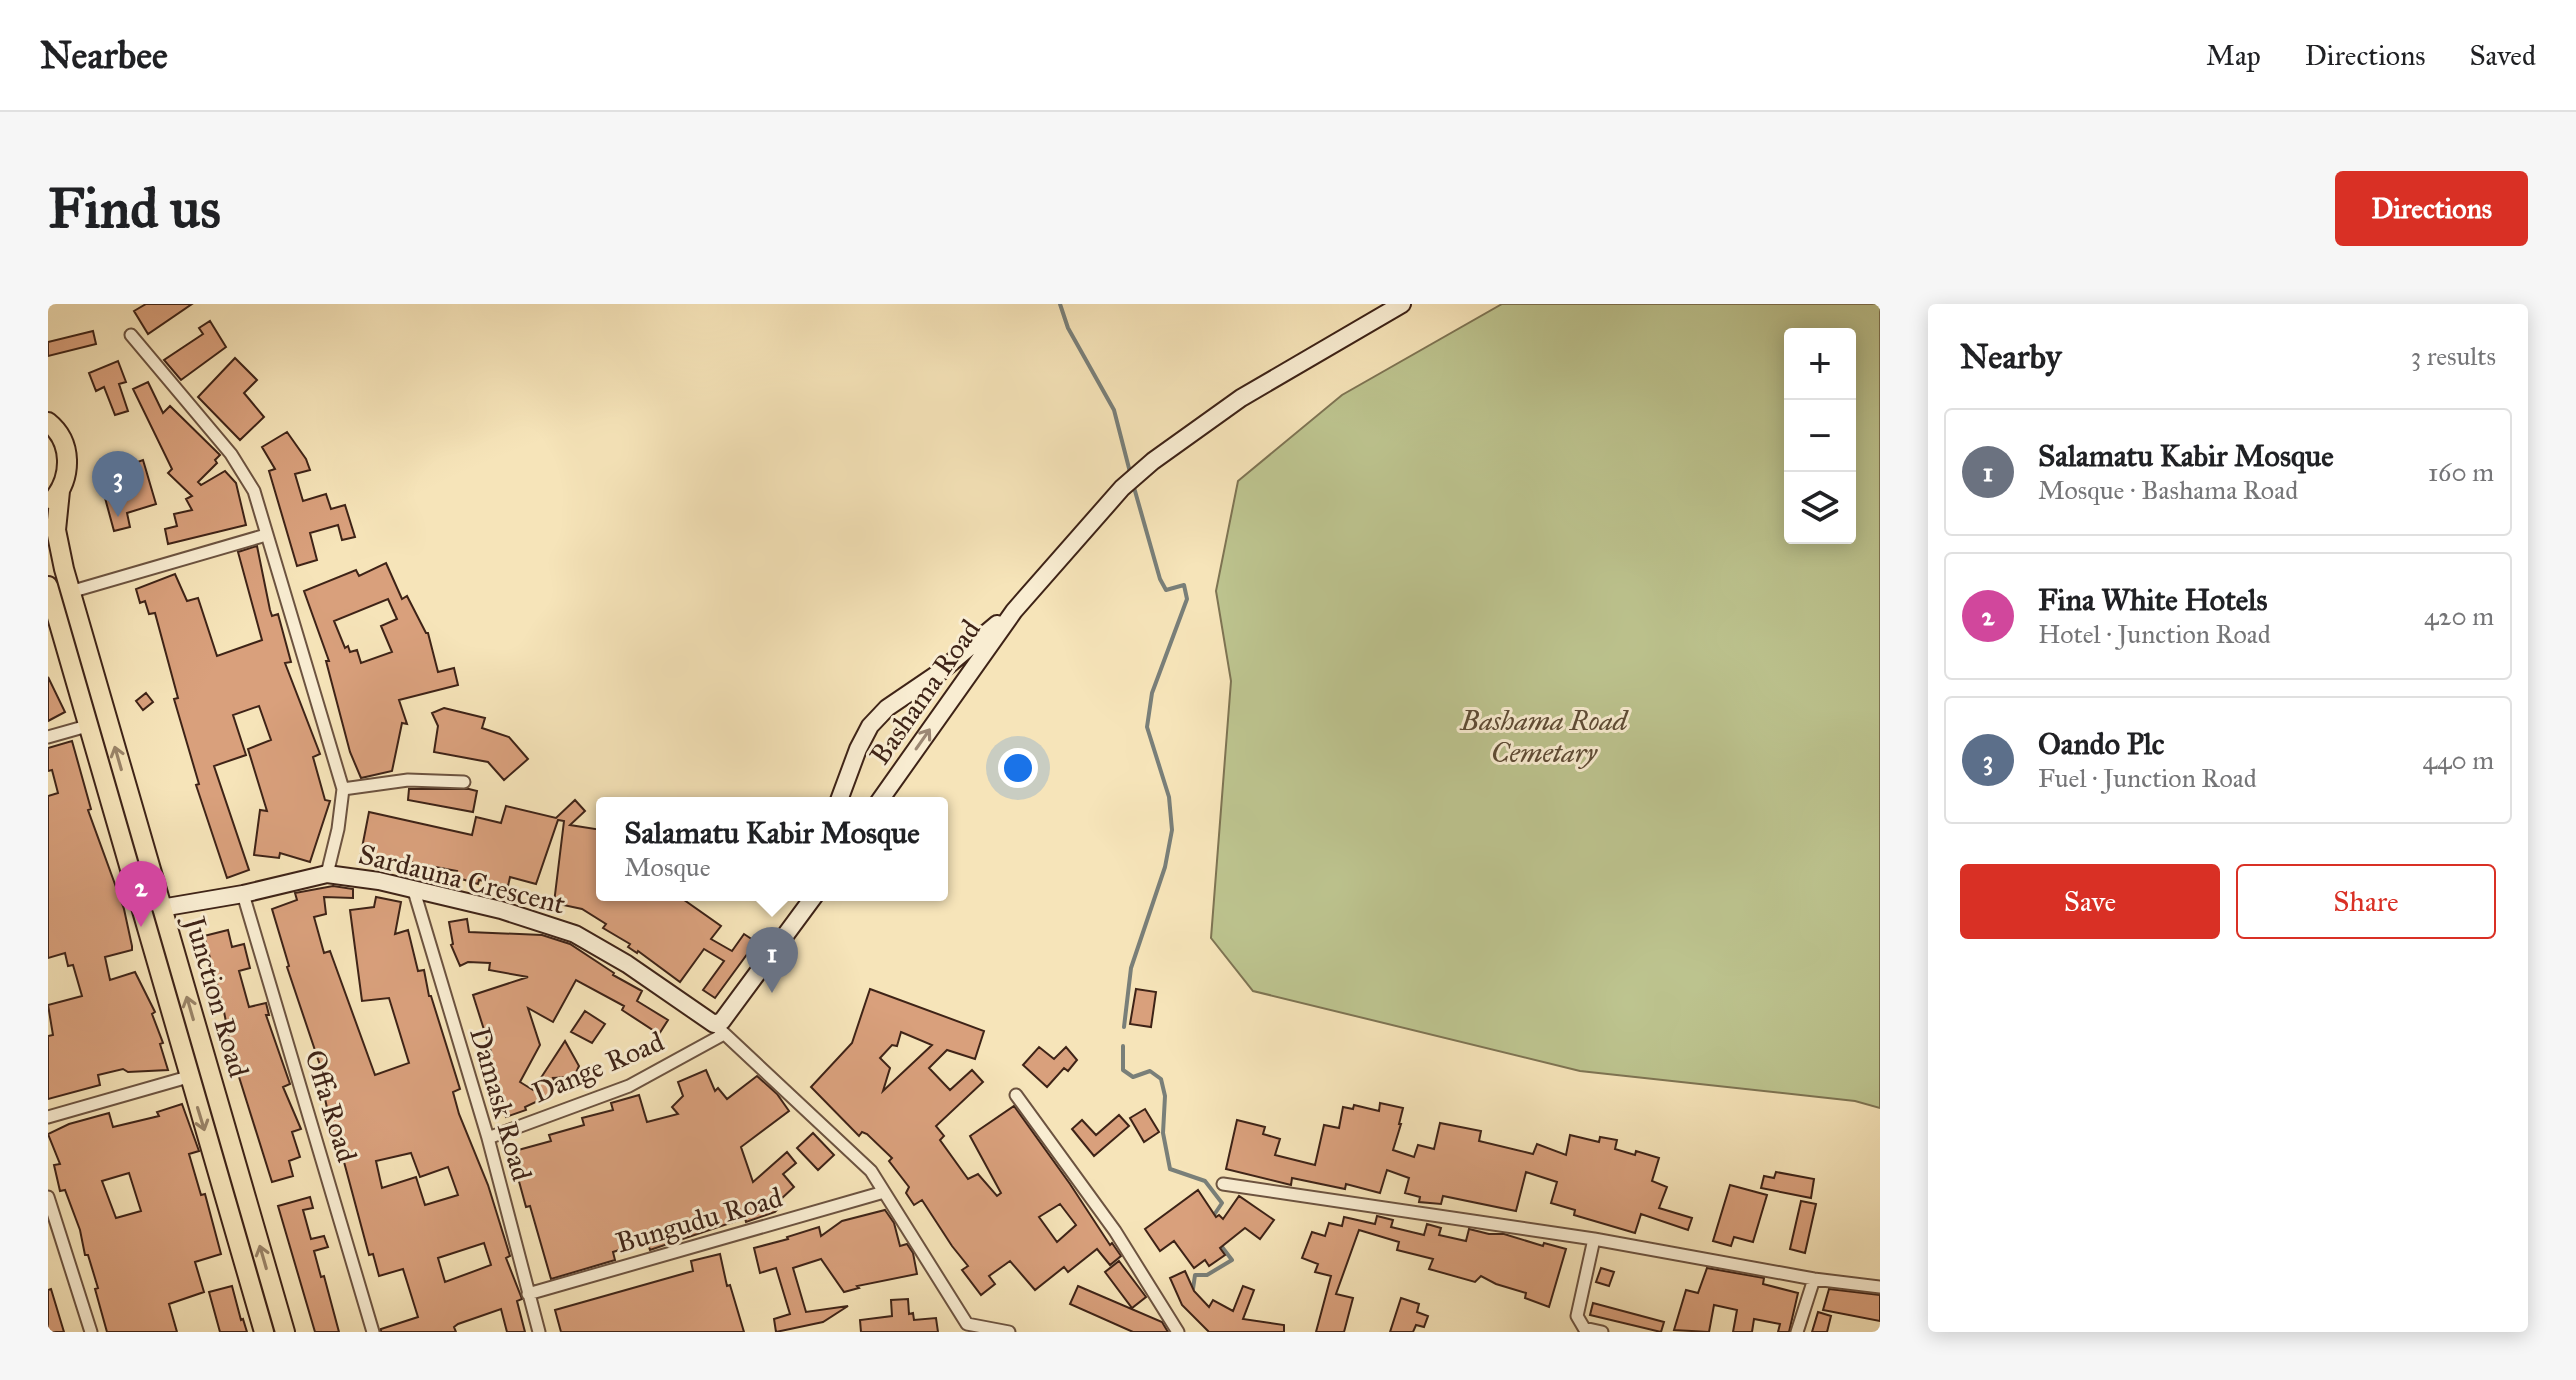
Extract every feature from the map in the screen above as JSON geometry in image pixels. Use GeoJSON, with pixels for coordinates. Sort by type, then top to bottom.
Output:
{"type":"FeatureCollection","features":[{"type":"Feature","properties":{"kind":"main road","name":"Junction Road"},"geometry":{"type":"LineString","coordinates":[[48,422],[63,441],[68,458],[67,475],[54,498],[56,530],[70,592],[285,1332]]}},
{"type":"Feature","properties":{"kind":"main road","name":"Junction Road"},"geometry":{"type":"LineString","coordinates":[[48,586],[264,1332]]}},
{"type":"Feature","properties":{"kind":"street","name":"Bashama Road"},"geometry":{"type":"LineString","coordinates":[[882,797],[1014,611],[1122,488],[1153,461],[1241,398],[1402,304]]}},
{"type":"Feature","properties":{"kind":"street"},"geometry":{"type":"LineString","coordinates":[[131,335],[231,454],[254,491],[343,789],[338,829],[327,874]]}},
{"type":"Feature","properties":{"kind":"street"},"geometry":{"type":"LineString","coordinates":[[70,592],[266,535]]}},
{"type":"Feature","properties":{"kind":"street","name":"Bashama Road"},"geometry":{"type":"LineString","coordinates":[[840,797],[870,726],[887,708],[940,672],[1014,611]]}},
{"type":"Feature","properties":{"kind":"street"},"geometry":{"type":"LineString","coordinates":[[48,737],[87,726]]}},
{"type":"Feature","properties":{"kind":"street"},"geometry":{"type":"LineString","coordinates":[[343,789],[408,780],[464,782]]}},
{"type":"Feature","properties":{"kind":"street","name":"Sardauna Crescent"},"geometry":{"type":"LineString","coordinates":[[161,908],[243,894],[327,874],[379,881],[501,910],[575,934],[627,964],[719,1029],[871,1171],[967,1328]]}},
{"type":"Feature","properties":{"kind":"street","name":"Damask Road"},"geometry":{"type":"LineString","coordinates":[[414,891],[488,1138],[539,1332]]}},
{"type":"Feature","properties":{"kind":"street","name":"Offa Road"},"geometry":{"type":"LineString","coordinates":[[243,894],[373,1332]]}},
{"type":"Feature","properties":{"kind":"street"},"geometry":{"type":"LineString","coordinates":[[719,1029],[810,901]]}},
{"type":"Feature","properties":{"kind":"street","name":"Dange Road"},"geometry":{"type":"LineString","coordinates":[[488,1138],[629,1086],[719,1029]]}},
{"type":"Feature","properties":{"kind":"street"},"geometry":{"type":"LineString","coordinates":[[48,1117],[188,1077]]}},
{"type":"Feature","properties":{"kind":"street"},"geometry":{"type":"LineString","coordinates":[[1016,1095],[1115,1231],[1178,1332]]}},
{"type":"Feature","properties":{"kind":"street"},"geometry":{"type":"LineString","coordinates":[[1223,1184],[1594,1239],[1814,1279],[1880,1287]]}},
{"type":"Feature","properties":{"kind":"street","name":"Bungudu Road"},"geometry":{"type":"LineString","coordinates":[[528,1294],[884,1192]]}},
{"type":"Feature","properties":{"kind":"street"},"geometry":{"type":"LineString","coordinates":[[48,1197],[91,1332]]}},
{"type":"Feature","properties":{"kind":"street"},"geometry":{"type":"LineString","coordinates":[[1594,1239],[1577,1316],[1584,1328],[1602,1332]]}},
{"type":"Feature","properties":{"kind":"street"},"geometry":{"type":"LineString","coordinates":[[1797,1332],[1814,1279]]}},
{"type":"Feature","properties":{"kind":"street"},"geometry":{"type":"LineString","coordinates":[[967,1328],[1009,1332]]}},
{"type":"Feature","properties":{"kind":"green space","name":"Bashama Road Cemetary"},"geometry":{"type":"Polygon","coordinates":[[[1502,304],[1880,304],[1880,1108],[1855,1101],[1580,1071],[1253,991],[1211,938],[1231,681],[1216,591],[1238,481],[1342,395],[1502,304]]]}},
{"type":"Feature","properties":{"kind":"building"},"geometry":{"type":"Polygon","coordinates":[[[146,304],[192,304],[148,334],[134,311],[146,304]]]}},
{"type":"Feature","properties":{"kind":"building"},"geometry":{"type":"Polygon","coordinates":[[[210,321],[226,347],[181,380],[164,360],[203,334],[199,328],[210,321]]]}},
{"type":"Feature","properties":{"kind":"building"},"geometry":{"type":"Polygon","coordinates":[[[93,331],[96,344],[48,356],[48,342],[93,331]]]}},
{"type":"Feature","properties":{"kind":"building"},"geometry":{"type":"Polygon","coordinates":[[[235,358],[257,380],[244,393],[264,417],[240,440],[198,397],[235,358]]]}},
{"type":"Feature","properties":{"kind":"building"},"geometry":{"type":"Polygon","coordinates":[[[118,361],[126,382],[119,384],[128,411],[115,415],[104,387],[96,391],[89,373],[118,361]]]}},
{"type":"Feature","properties":{"kind":"building"},"geometry":{"type":"Polygon","coordinates":[[[148,382],[163,413],[170,406],[220,455],[215,460],[217,463],[198,482],[201,485],[225,471],[236,483],[246,525],[168,544],[165,529],[177,526],[174,514],[192,510],[186,499],[192,496],[168,473],[172,469],[133,389],[148,382]]]}},
{"type":"Feature","properties":{"kind":"building"},"geometry":{"type":"Polygon","coordinates":[[[287,432],[310,470],[295,474],[303,501],[326,494],[331,509],[345,505],[355,537],[342,540],[338,525],[310,533],[317,560],[297,566],[269,471],[275,469],[262,447],[287,432]]]}},
{"type":"Feature","properties":{"kind":"building"},"geometry":{"type":"Polygon","coordinates":[[[143,460],[156,504],[127,513],[130,527],[114,531],[99,476],[143,460]]]}},
{"type":"Feature","properties":{"kind":"building"},"geometry":{"type":"Polygon","coordinates":[[[257,546],[270,610],[272,616],[278,614],[291,662],[285,663],[320,754],[313,757],[325,800],[330,801],[310,862],[280,853],[279,858],[254,855],[260,810],[267,811],[248,749],[271,740],[259,706],[233,715],[246,755],[214,766],[249,870],[227,878],[196,785],[199,784],[174,699],[178,698],[155,613],[149,614],[145,601],[140,603],[136,589],[175,574],[187,601],[198,598],[217,656],[262,640],[238,552],[257,546]]]}},
{"type":"Feature","properties":{"kind":"building"},"geometry":{"type":"Polygon","coordinates":[[[386,563],[402,599],[407,596],[428,633],[438,672],[454,668],[458,685],[399,700],[407,724],[402,723],[392,771],[361,778],[350,752],[326,661],[329,661],[304,591],[356,570],[359,576],[386,563]],[[388,599],[334,621],[345,648],[348,646],[350,652],[357,650],[361,663],[392,652],[381,626],[397,619],[388,599]]]}},
{"type":"Feature","properties":{"kind":"building"},"geometry":{"type":"Polygon","coordinates":[[[48,677],[65,712],[48,721],[48,677]]]}},
{"type":"Feature","properties":{"kind":"building"},"geometry":{"type":"Polygon","coordinates":[[[146,693],[153,702],[143,710],[136,701],[146,693]]]}},
{"type":"Feature","properties":{"kind":"building"},"geometry":{"type":"Polygon","coordinates":[[[444,708],[485,718],[482,728],[509,737],[528,759],[504,780],[488,762],[434,752],[438,726],[432,713],[444,708]]]}},
{"type":"Feature","properties":{"kind":"building"},"geometry":{"type":"Polygon","coordinates":[[[72,741],[91,809],[88,810],[124,909],[132,946],[132,950],[105,957],[110,980],[135,972],[155,1012],[152,1014],[163,1043],[160,1044],[168,1070],[128,1072],[123,1069],[98,1075],[100,1085],[48,1099],[48,1036],[53,1035],[48,1005],[82,996],[73,965],[68,966],[65,953],[48,958],[48,796],[58,793],[52,770],[48,771],[48,748],[72,741]]]}},
{"type":"Feature","properties":{"kind":"building"},"geometry":{"type":"Polygon","coordinates":[[[409,789],[477,791],[473,812],[408,800],[409,789]]]}},
{"type":"Feature","properties":{"kind":"building"},"geometry":{"type":"Polygon","coordinates":[[[575,800],[585,811],[570,825],[596,829],[596,901],[686,901],[721,926],[711,939],[732,951],[744,934],[756,942],[715,998],[703,990],[724,961],[704,949],[680,982],[628,947],[630,944],[603,928],[606,924],[582,909],[554,903],[564,821],[558,820],[536,884],[510,877],[508,886],[479,880],[478,884],[455,877],[457,871],[361,853],[369,812],[472,835],[476,817],[501,823],[506,806],[556,818],[575,800]]]}},
{"type":"Feature","properties":{"kind":"building"},"geometry":{"type":"Polygon","coordinates":[[[333,886],[353,889],[353,898],[324,897],[326,914],[314,917],[324,953],[330,951],[375,1075],[409,1063],[389,998],[362,1001],[350,910],[374,907],[376,897],[401,902],[395,934],[408,930],[418,971],[424,970],[429,996],[460,1089],[453,1092],[459,1114],[488,1185],[510,1256],[506,1258],[522,1299],[517,1301],[525,1332],[507,1332],[501,1309],[458,1324],[454,1327],[456,1332],[381,1332],[381,1329],[418,1317],[403,1269],[379,1276],[373,1254],[369,1255],[340,1147],[336,1148],[323,1090],[328,1089],[287,967],[272,909],[297,900],[295,893],[333,886]],[[411,1153],[376,1161],[382,1188],[416,1177],[425,1205],[458,1195],[448,1167],[420,1177],[411,1153]],[[484,1243],[438,1258],[445,1282],[491,1265],[484,1243]]]}},
{"type":"Feature","properties":{"kind":"building"},"geometry":{"type":"Polygon","coordinates":[[[467,919],[469,932],[542,935],[570,944],[613,975],[642,991],[637,1001],[668,1020],[659,1034],[622,1010],[624,1006],[576,980],[553,1022],[528,1008],[540,1045],[520,1082],[533,1090],[565,1041],[579,1066],[574,1077],[553,1078],[559,1091],[525,1107],[526,1110],[506,1117],[486,1057],[492,1055],[473,995],[528,977],[489,970],[490,963],[468,962],[460,966],[451,945],[449,922],[467,919]]]}},
{"type":"Feature","properties":{"kind":"building"},"geometry":{"type":"Polygon","coordinates":[[[228,930],[232,947],[244,944],[250,968],[239,971],[249,1007],[266,1003],[269,1015],[266,1015],[290,1084],[283,1087],[301,1129],[292,1132],[300,1157],[289,1161],[293,1176],[272,1182],[234,1061],[204,936],[228,930]]]}},
{"type":"Feature","properties":{"kind":"building"},"geometry":{"type":"Polygon","coordinates":[[[870,989],[984,1031],[975,1059],[947,1050],[929,1068],[950,1090],[972,1070],[983,1082],[936,1126],[944,1136],[940,1140],[968,1179],[978,1174],[997,1196],[1001,1193],[970,1136],[1014,1106],[1110,1245],[1112,1243],[1121,1256],[1110,1265],[1097,1249],[1068,1272],[1064,1267],[1035,1290],[1010,1261],[989,1276],[995,1284],[981,1295],[962,1270],[968,1266],[922,1200],[914,1205],[906,1193],[909,1187],[889,1161],[892,1158],[867,1134],[862,1132],[859,1136],[811,1087],[852,1043],[870,989]],[[901,1032],[897,1046],[892,1045],[880,1058],[890,1068],[883,1091],[932,1045],[901,1032]],[[1060,1204],[1039,1217],[1057,1242],[1076,1225],[1060,1204]]]}},
{"type":"Feature","properties":{"kind":"building"},"geometry":{"type":"Polygon","coordinates":[[[1136,989],[1156,992],[1151,1027],[1130,1024],[1136,989]]]}},
{"type":"Feature","properties":{"kind":"building"},"geometry":{"type":"Polygon","coordinates":[[[585,1011],[605,1024],[592,1043],[571,1032],[585,1011]]]}},
{"type":"Feature","properties":{"kind":"building"},"geometry":{"type":"Polygon","coordinates":[[[1039,1047],[1054,1059],[1066,1047],[1077,1060],[1068,1071],[1064,1068],[1047,1087],[1023,1065],[1039,1047]]]}},
{"type":"Feature","properties":{"kind":"building"},"geometry":{"type":"Polygon","coordinates":[[[706,1070],[715,1091],[718,1088],[727,1099],[757,1076],[777,1094],[789,1111],[741,1147],[753,1182],[787,1152],[796,1163],[783,1174],[794,1187],[781,1199],[783,1204],[775,1212],[746,1222],[745,1218],[650,1250],[647,1241],[613,1252],[615,1260],[551,1279],[511,1152],[551,1141],[549,1135],[584,1125],[582,1118],[613,1110],[611,1103],[639,1095],[647,1122],[678,1114],[672,1107],[683,1096],[678,1082],[706,1070]]]}},
{"type":"Feature","properties":{"kind":"building"},"geometry":{"type":"Polygon","coordinates":[[[1380,1103],[1403,1108],[1393,1150],[1414,1157],[1418,1145],[1434,1149],[1440,1123],[1481,1131],[1479,1141],[1533,1154],[1537,1144],[1566,1155],[1570,1135],[1599,1142],[1600,1137],[1617,1140],[1615,1149],[1659,1158],[1652,1181],[1667,1187],[1659,1208],[1692,1218],[1688,1230],[1641,1214],[1635,1233],[1574,1215],[1575,1210],[1551,1203],[1557,1182],[1526,1172],[1516,1211],[1443,1196],[1441,1204],[1419,1202],[1420,1197],[1405,1193],[1409,1178],[1387,1170],[1380,1193],[1346,1184],[1345,1189],[1292,1178],[1291,1185],[1226,1169],[1237,1120],[1265,1127],[1263,1134],[1280,1139],[1275,1155],[1315,1165],[1324,1125],[1339,1128],[1343,1107],[1353,1109],[1354,1105],[1379,1111],[1380,1103]]]}},
{"type":"Feature","properties":{"kind":"building"},"geometry":{"type":"Polygon","coordinates":[[[182,1104],[199,1151],[189,1154],[201,1195],[205,1194],[221,1254],[195,1262],[204,1292],[169,1304],[177,1332],[107,1332],[95,1289],[98,1288],[88,1255],[85,1255],[80,1230],[65,1190],[60,1191],[54,1165],[60,1164],[48,1134],[69,1124],[109,1113],[113,1127],[159,1116],[157,1112],[182,1104]],[[129,1173],[102,1181],[116,1218],[141,1211],[129,1173]]]}},
{"type":"Feature","properties":{"kind":"building"},"geometry":{"type":"Polygon","coordinates":[[[1145,1109],[1159,1132],[1144,1142],[1130,1118],[1145,1109]]]}},
{"type":"Feature","properties":{"kind":"building"},"geometry":{"type":"Polygon","coordinates":[[[1119,1115],[1129,1126],[1094,1156],[1072,1129],[1082,1120],[1096,1135],[1119,1115]]]}},
{"type":"Feature","properties":{"kind":"building"},"geometry":{"type":"Polygon","coordinates":[[[813,1133],[834,1155],[818,1170],[797,1148],[813,1133]]]}},
{"type":"Feature","properties":{"kind":"building"},"geometry":{"type":"Polygon","coordinates":[[[1776,1172],[1814,1179],[1811,1198],[1761,1188],[1764,1176],[1774,1178],[1776,1172]]]}},
{"type":"Feature","properties":{"kind":"building"},"geometry":{"type":"Polygon","coordinates":[[[1730,1185],[1767,1195],[1753,1242],[1734,1237],[1731,1246],[1713,1241],[1730,1185]]]}},
{"type":"Feature","properties":{"kind":"building"},"geometry":{"type":"Polygon","coordinates":[[[1198,1190],[1216,1217],[1219,1215],[1223,1219],[1239,1196],[1274,1220],[1260,1239],[1245,1228],[1220,1248],[1225,1255],[1209,1266],[1205,1260],[1194,1268],[1174,1241],[1160,1251],[1145,1229],[1198,1190]]]}},
{"type":"Feature","properties":{"kind":"building"},"geometry":{"type":"Polygon","coordinates":[[[310,1197],[313,1208],[303,1210],[311,1239],[324,1236],[328,1247],[314,1251],[339,1332],[315,1332],[278,1206],[310,1197]]]}},
{"type":"Feature","properties":{"kind":"building"},"geometry":{"type":"Polygon","coordinates":[[[1801,1201],[1816,1204],[1805,1253],[1790,1249],[1801,1201]]]}},
{"type":"Feature","properties":{"kind":"building"},"geometry":{"type":"Polygon","coordinates":[[[885,1210],[894,1223],[900,1246],[907,1244],[913,1253],[917,1274],[857,1286],[859,1288],[844,1292],[821,1259],[793,1268],[806,1312],[848,1306],[823,1322],[776,1332],[774,1319],[790,1314],[776,1268],[760,1273],[754,1248],[819,1227],[821,1236],[842,1221],[885,1210]]]}},
{"type":"Feature","properties":{"kind":"building"},"geometry":{"type":"Polygon","coordinates":[[[1377,1216],[1393,1220],[1391,1227],[1424,1235],[1427,1224],[1441,1228],[1439,1235],[1466,1241],[1469,1229],[1566,1249],[1549,1307],[1525,1298],[1526,1293],[1481,1276],[1475,1282],[1429,1269],[1433,1259],[1397,1250],[1399,1242],[1359,1230],[1336,1294],[1353,1298],[1344,1332],[1316,1332],[1331,1276],[1315,1272],[1318,1264],[1302,1258],[1312,1232],[1325,1236],[1329,1223],[1342,1226],[1344,1217],[1375,1224],[1377,1216]]]}},
{"type":"Feature","properties":{"kind":"building"},"geometry":{"type":"Polygon","coordinates":[[[720,1254],[727,1286],[730,1285],[744,1332],[561,1332],[555,1310],[693,1271],[691,1261],[720,1254]]]}},
{"type":"Feature","properties":{"kind":"building"},"geometry":{"type":"Polygon","coordinates":[[[1119,1261],[1146,1297],[1132,1308],[1105,1272],[1119,1261]]]}},
{"type":"Feature","properties":{"kind":"building"},"geometry":{"type":"Polygon","coordinates":[[[1601,1268],[1614,1272],[1609,1286],[1596,1282],[1601,1268]]]}},
{"type":"Feature","properties":{"kind":"building"},"geometry":{"type":"Polygon","coordinates":[[[1707,1268],[1764,1278],[1763,1284],[1798,1293],[1789,1332],[1778,1332],[1780,1324],[1754,1319],[1752,1332],[1733,1332],[1737,1310],[1714,1305],[1709,1332],[1674,1330],[1686,1290],[1698,1293],[1707,1268]]]}},
{"type":"Feature","properties":{"kind":"building"},"geometry":{"type":"Polygon","coordinates":[[[1185,1271],[1194,1291],[1209,1307],[1213,1300],[1233,1311],[1243,1286],[1254,1290],[1243,1319],[1284,1325],[1284,1332],[1209,1332],[1182,1305],[1170,1278],[1185,1271]]]}},
{"type":"Feature","properties":{"kind":"building"},"geometry":{"type":"Polygon","coordinates":[[[232,1286],[247,1332],[220,1332],[209,1292],[232,1286]]]}},
{"type":"Feature","properties":{"kind":"building"},"geometry":{"type":"Polygon","coordinates":[[[1078,1286],[1162,1322],[1168,1332],[1133,1332],[1070,1304],[1078,1286]]]}},
{"type":"Feature","properties":{"kind":"building"},"geometry":{"type":"Polygon","coordinates":[[[51,1289],[64,1332],[48,1332],[48,1290],[51,1289]]]}},
{"type":"Feature","properties":{"kind":"building"},"geometry":{"type":"Polygon","coordinates":[[[1829,1289],[1880,1295],[1880,1321],[1823,1310],[1829,1289]]]}},
{"type":"Feature","properties":{"kind":"building"},"geometry":{"type":"Polygon","coordinates":[[[1401,1298],[1419,1304],[1417,1312],[1428,1316],[1424,1327],[1416,1325],[1413,1332],[1390,1332],[1401,1298]]]}},
{"type":"Feature","properties":{"kind":"building"},"geometry":{"type":"Polygon","coordinates":[[[908,1299],[909,1314],[913,1313],[914,1320],[936,1318],[938,1332],[861,1332],[860,1320],[892,1316],[891,1300],[908,1299]]]}},
{"type":"Feature","properties":{"kind":"building"},"geometry":{"type":"Polygon","coordinates":[[[1593,1303],[1664,1322],[1661,1332],[1590,1315],[1593,1303]]]}},
{"type":"Feature","properties":{"kind":"building"},"geometry":{"type":"Polygon","coordinates":[[[1818,1312],[1831,1316],[1827,1332],[1812,1332],[1818,1312]]]}},
{"type":"Feature","properties":{"kind":"waterway"},"geometry":{"type":"LineString","coordinates":[[1060,304],[1068,328],[1114,410],[1131,476]]}},
{"type":"Feature","properties":{"kind":"waterway"},"geometry":{"type":"LineString","coordinates":[[1124,1027],[1131,968],[1165,867],[1172,830],[1169,797],[1147,727],[1152,693],[1187,599],[1184,585],[1166,590],[1160,579],[1133,484]]}},
{"type":"Feature","properties":{"kind":"waterway"},"geometry":{"type":"LineString","coordinates":[[1123,1046],[1123,1070],[1133,1077],[1150,1071],[1161,1079],[1165,1096],[1163,1133],[1170,1169],[1205,1181],[1222,1203],[1212,1218]]}},
{"type":"Feature","properties":{"kind":"waterway"},"geometry":{"type":"LineString","coordinates":[[1193,1289],[1195,1275],[1207,1275],[1232,1260],[1219,1243]]}},
{"type":"Feature","properties":{"kind":"place","name":"Oando Plc"},"geometry":{"type":"Point","coordinates":[118,517]}},
{"type":"Feature","properties":{"kind":"place","name":"Fina White Hotels"},"geometry":{"type":"Point","coordinates":[141,927]}},
{"type":"Feature","properties":{"kind":"place","name":"Salamatu Kabir Mosque"},"geometry":{"type":"Point","coordinates":[772,993]}}]}
